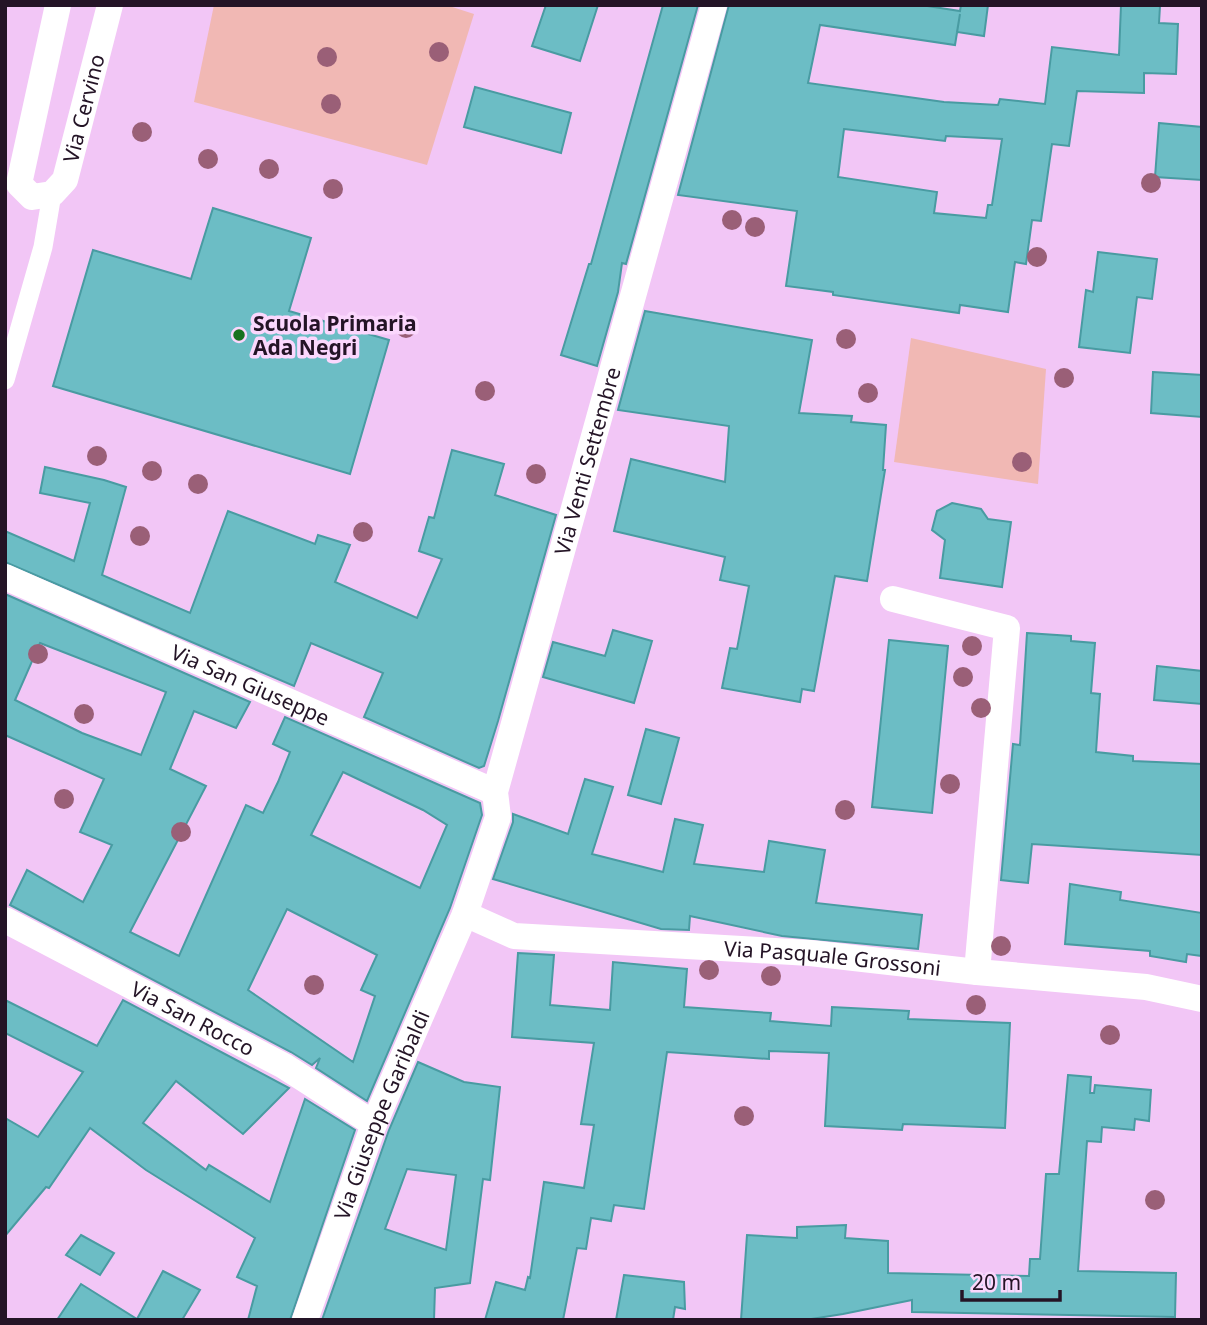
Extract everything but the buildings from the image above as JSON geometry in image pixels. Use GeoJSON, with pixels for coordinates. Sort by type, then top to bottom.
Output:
{"type":"FeatureCollection","features":[{"type":"Feature","properties":{"kind":"street"},"geometry":{"type":"LineString","coordinates":[[5,380],[43,247],[52,194],[32,197],[19,184],[58,5]]}},
{"type":"Feature","properties":{"kind":"street","name":"Via Cervino"},"geometry":{"type":"LineString","coordinates":[[52,194],[65,180],[110,5]]}},
{"type":"Feature","properties":{"kind":"street","name":"Via Venti Settembre"},"geometry":{"type":"LineString","coordinates":[[465,914],[498,817],[495,792],[714,5]]}},
{"type":"Feature","properties":{"kind":"street","name":"Via San Giuseppe"},"geometry":{"type":"LineString","coordinates":[[5,577],[495,792]]}},
{"type":"Feature","properties":{"kind":"street"},"geometry":{"type":"LineString","coordinates":[[893,599],[1007,628],[977,972]]}},
{"type":"Feature","properties":{"kind":"street","name":"Via Pasquale Grossoni"},"geometry":{"type":"LineString","coordinates":[[465,914],[514,936],[810,953],[1146,987],[1202,999]]}},
{"type":"Feature","properties":{"kind":"street","name":"Via Giuseppe Garibaldi"},"geometry":{"type":"LineString","coordinates":[[305,1320],[374,1124],[465,914]]}},
{"type":"Feature","properties":{"kind":"street","name":"Via San Rocco"},"geometry":{"type":"LineString","coordinates":[[5,919],[284,1066],[374,1124]]}},
{"type":"Feature","properties":{"kind":"shaded area"},"geometry":{"type":"Polygon","coordinates":[[[214,5],[446,5],[474,14],[427,165],[194,102],[214,5]]]}},
{"type":"Feature","properties":{"kind":"shaded area"},"geometry":{"type":"Polygon","coordinates":[[[911,338],[1046,369],[1038,484],[894,462],[911,338]]]}},
{"type":"Feature","properties":{"kind":"place","name":"Scuola Primaria Ada Negri"},"geometry":{"type":"Point","coordinates":[239,335]}}]}
